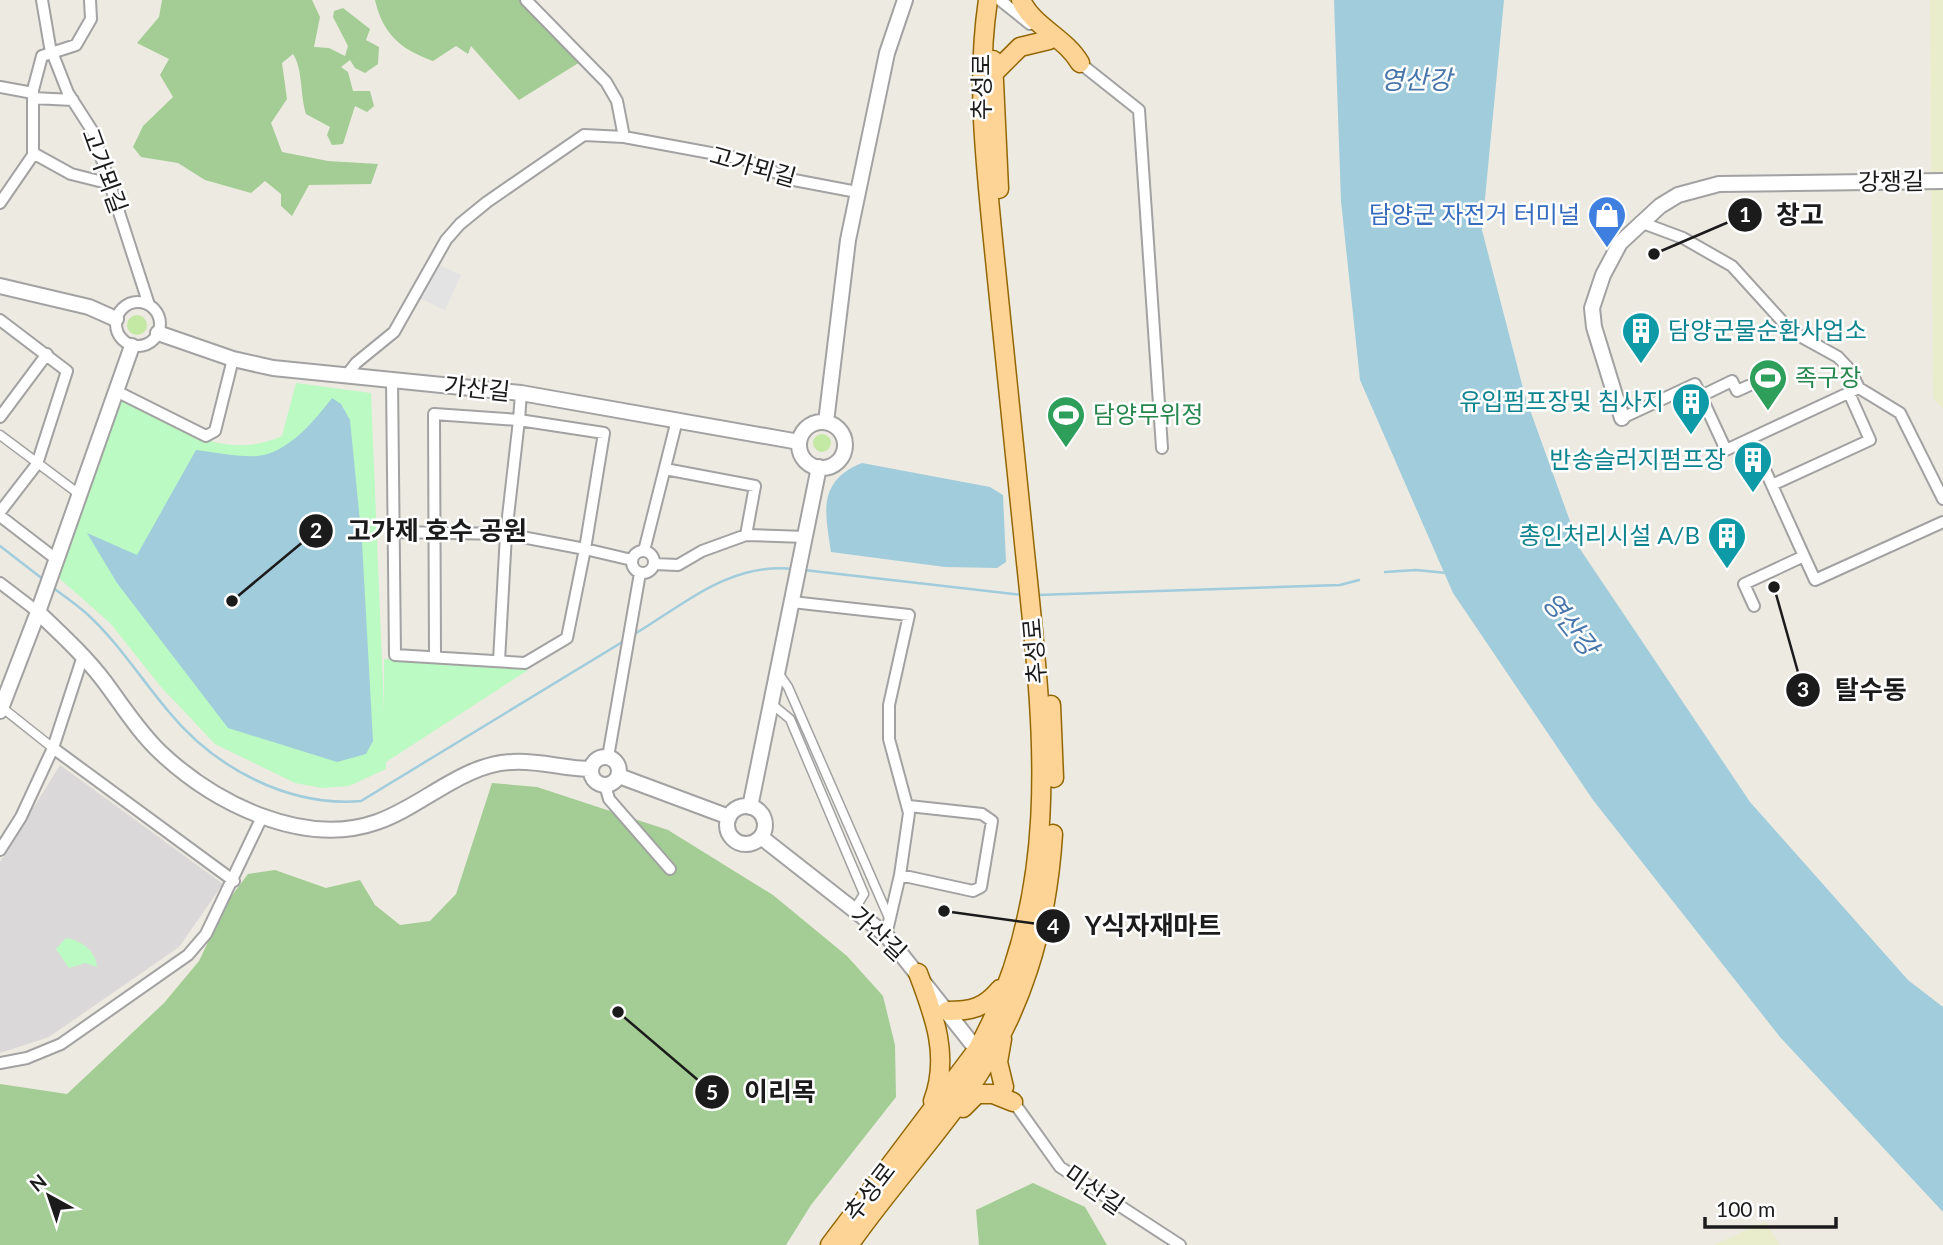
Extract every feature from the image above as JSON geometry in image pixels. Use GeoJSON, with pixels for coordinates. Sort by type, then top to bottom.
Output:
{"type":"FeatureCollection","features":[{"type":"Feature","properties":{"kind":"main road","name":"추성로"},"geometry":{"type":"LineString","coordinates":[[988,0],[982,39],[983,149],[1033,576]]}},
{"type":"Feature","properties":{"kind":"main road","name":"추성로"},"geometry":{"type":"LineString","coordinates":[[982,1054],[1003,1031],[1039,942],[1053,837],[1055,748],[1037,616],[1001,222],[993,74],[999,0]]}},
{"type":"Feature","properties":{"kind":"main road"},"geometry":{"type":"LineString","coordinates":[[1021,0],[1027,14],[1072,50],[1080,63]]}},
{"type":"Feature","properties":{"kind":"main road"},"geometry":{"type":"LineString","coordinates":[[993,74],[1020,47],[1049,40]]}},
{"type":"Feature","properties":{"kind":"main road","name":"추성로"},"geometry":{"type":"LineString","coordinates":[[830,1245],[932,1124],[967,1092],[1020,944],[1041,841],[1043,753],[1037,616]]}},
{"type":"Feature","properties":{"kind":"main road"},"geometry":{"type":"LineString","coordinates":[[918,973],[937,1020],[940,1046],[932,1124]]}},
{"type":"Feature","properties":{"kind":"main road"},"geometry":{"type":"LineString","coordinates":[[947,1011],[975,1010],[988,1002],[1006,981]]}},
{"type":"Feature","properties":{"kind":"main road"},"geometry":{"type":"LineString","coordinates":[[932,1124],[977,1094],[1009,1094],[998,1062],[1003,1031]]}},
{"type":"Feature","properties":{"kind":"main road","name":"추성로"},"geometry":{"type":"LineString","coordinates":[[849,1245],[932,1124]]}},
{"type":"Feature","properties":{"kind":"street","name":"고가뫼길"},"geometry":{"type":"LineString","coordinates":[[42,0],[46,31],[53,54],[73,100],[93,132],[107,183],[125,226],[149,305]]}},
{"type":"Feature","properties":{"kind":"street"},"geometry":{"type":"LineString","coordinates":[[0,203],[33,153],[33,96],[42,56],[72,48],[81,40],[91,19],[90,0]]}},
{"type":"Feature","properties":{"kind":"street"},"geometry":{"type":"LineString","coordinates":[[526,0],[606,82],[617,101],[624,137]]}},
{"type":"Feature","properties":{"kind":"street"},"geometry":{"type":"LineString","coordinates":[[826,422],[836,357],[840,289],[857,192],[887,53],[905,0]]}},
{"type":"Feature","properties":{"kind":"street"},"geometry":{"type":"LineString","coordinates":[[999,0],[1139,110],[1162,448]]}},
{"type":"Feature","properties":{"kind":"street"},"geometry":{"type":"LineString","coordinates":[[0,87],[33,96],[73,100]]}},
{"type":"Feature","properties":{"kind":"street","name":"고가뫼길"},"geometry":{"type":"LineString","coordinates":[[346,376],[356,363],[394,332],[440,251],[460,224],[487,202],[584,135],[624,137],[743,159],[794,180],[857,192]]}},
{"type":"Feature","properties":{"kind":"street"},"geometry":{"type":"LineString","coordinates":[[33,153],[71,174],[107,183]]}},
{"type":"Feature","properties":{"kind":"street","name":"강쟁길"},"geometry":{"type":"LineString","coordinates":[[1622,418],[1594,327],[1592,308],[1614,254],[1640,222],[1678,195],[1719,184],[1943,181]]}},
{"type":"Feature","properties":{"kind":"street"},"geometry":{"type":"LineString","coordinates":[[1640,222],[1683,239],[1732,266],[1791,331],[1838,357],[1850,370],[1870,440],[1772,485]]}},
{"type":"Feature","properties":{"kind":"street"},"geometry":{"type":"LineString","coordinates":[[0,286],[89,307],[117,319]]}},
{"type":"Feature","properties":{"kind":"street"},"geometry":{"type":"LineString","coordinates":[[129,304],[149,305],[157,314],[158,333],[144,345],[132,346],[117,332],[117,319],[129,304]]}},
{"type":"Feature","properties":{"kind":"street"},"geometry":{"type":"LineString","coordinates":[[0,320],[67,370],[37,464],[0,514],[55,563]]}},
{"type":"Feature","properties":{"kind":"street","name":"가산길"},"geometry":{"type":"LineString","coordinates":[[158,333],[233,359],[346,376],[520,393],[799,442]]}},
{"type":"Feature","properties":{"kind":"street"},"geometry":{"type":"LineString","coordinates":[[132,346],[40,607],[1,708],[234,881]]}},
{"type":"Feature","properties":{"kind":"street"},"geometry":{"type":"LineString","coordinates":[[0,416],[47,354]]}},
{"type":"Feature","properties":{"kind":"street"},"geometry":{"type":"LineString","coordinates":[[116,391],[206,436],[215,431],[233,359]]}},
{"type":"Feature","properties":{"kind":"street"},"geometry":{"type":"LineString","coordinates":[[392,380],[395,655],[525,663],[567,638],[604,433],[519,419],[434,414],[435,657]]}},
{"type":"Feature","properties":{"kind":"street"},"geometry":{"type":"LineString","coordinates":[[1700,396],[1732,381],[1737,391],[1748,386]]}},
{"type":"Feature","properties":{"kind":"street"},"geometry":{"type":"LineString","coordinates":[[1622,418],[1695,384],[1726,450],[1854,391]]}},
{"type":"Feature","properties":{"kind":"street"},"geometry":{"type":"LineString","coordinates":[[1854,391],[1900,413],[1906,420],[1943,499]]}},
{"type":"Feature","properties":{"kind":"street"},"geometry":{"type":"LineString","coordinates":[[499,661],[506,534],[520,393]]}},
{"type":"Feature","properties":{"kind":"street"},"geometry":{"type":"LineString","coordinates":[[644,551],[677,420]]}},
{"type":"Feature","properties":{"kind":"street"},"geometry":{"type":"LineString","coordinates":[[826,422],[838,429],[845,447],[838,461],[819,467],[806,461],[799,442],[805,429],[811,424],[826,422]]}},
{"type":"Feature","properties":{"kind":"street"},"geometry":{"type":"LineString","coordinates":[[0,435],[79,494]]}},
{"type":"Feature","properties":{"kind":"street"},"geometry":{"type":"LineString","coordinates":[[1751,439],[1815,580],[1943,522]]}},
{"type":"Feature","properties":{"kind":"street"},"geometry":{"type":"LineString","coordinates":[[750,807],[773,705],[819,467]]}},
{"type":"Feature","properties":{"kind":"street"},"geometry":{"type":"LineString","coordinates":[[665,469],[755,486],[746,535]]}},
{"type":"Feature","properties":{"kind":"street"},"geometry":{"type":"LineString","coordinates":[[394,532],[506,534],[632,560]]}},
{"type":"Feature","properties":{"kind":"street"},"geometry":{"type":"LineString","coordinates":[[654,564],[678,565],[702,551],[746,535],[806,537]]}},
{"type":"Feature","properties":{"kind":"street"},"geometry":{"type":"LineString","coordinates":[[644,551],[653,557],[654,564],[650,570],[640,573],[634,569],[632,560],[637,553],[644,551]]}},
{"type":"Feature","properties":{"kind":"street"},"geometry":{"type":"LineString","coordinates":[[1754,606],[1744,584],[1804,556]]}},
{"type":"Feature","properties":{"kind":"street"},"geometry":{"type":"LineString","coordinates":[[608,757],[640,573]]}},
{"type":"Feature","properties":{"kind":"street"},"geometry":{"type":"LineString","coordinates":[[0,583],[40,607],[83,656],[159,752],[219,795],[262,817],[291,825],[327,830],[360,828],[415,805],[471,772],[492,765],[514,761],[592,769]]}},
{"type":"Feature","properties":{"kind":"street"},"geometry":{"type":"LineString","coordinates":[[792,602],[909,615],[889,705],[888,739],[909,806],[900,874],[886,935]]}},
{"type":"Feature","properties":{"kind":"street"},"geometry":{"type":"LineString","coordinates":[[0,850],[21,817],[53,748],[83,656]]}},
{"type":"Feature","properties":{"kind":"street"},"geometry":{"type":"LineString","coordinates":[[779,674],[788,687],[889,918]]}},
{"type":"Feature","properties":{"kind":"street"},"geometry":{"type":"LineString","coordinates":[[773,705],[790,719],[864,894],[854,910]]}},
{"type":"Feature","properties":{"kind":"street"},"geometry":{"type":"LineString","coordinates":[[618,776],[618,764],[608,757],[599,758],[592,769],[593,778],[606,785],[609,799],[670,869]]}},
{"type":"Feature","properties":{"kind":"street"},"geometry":{"type":"LineString","coordinates":[[606,785],[618,776]]}},
{"type":"Feature","properties":{"kind":"street"},"geometry":{"type":"LineString","coordinates":[[618,776],[729,817]]}},
{"type":"Feature","properties":{"kind":"street"},"geometry":{"type":"LineString","coordinates":[[900,874],[973,891],[981,887],[992,821],[982,814],[909,806]]}},
{"type":"Feature","properties":{"kind":"street"},"geometry":{"type":"LineString","coordinates":[[750,807],[764,819],[761,837],[750,844],[738,843],[727,829],[729,817],[737,808],[750,807]]}},
{"type":"Feature","properties":{"kind":"street"},"geometry":{"type":"LineString","coordinates":[[0,1063],[27,1058],[61,1044],[188,955],[206,934],[234,881],[262,817]]}},
{"type":"Feature","properties":{"kind":"street","name":"가산길"},"geometry":{"type":"LineString","coordinates":[[761,837],[886,935],[982,1054]]}},
{"type":"Feature","properties":{"kind":"street","name":"미산길"},"geometry":{"type":"LineString","coordinates":[[982,1054],[1060,1167],[1180,1245]]}},
{"type":"Feature","properties":{"kind":"shaded area"},"geometry":{"type":"Polygon","coordinates":[[[435,263],[461,275],[445,310],[419,298],[435,263]]]}},
{"type":"Feature","properties":{"kind":"shaded area"},"geometry":{"type":"Polygon","coordinates":[[[60,765],[223,884],[179,947],[49,1037],[0,1053],[0,862],[60,765]]]}},
{"type":"Feature","properties":{"kind":"green space"},"geometry":{"type":"Polygon","coordinates":[[[162,0],[312,0],[320,17],[314,47],[329,48],[345,56],[348,46],[333,17],[334,11],[343,8],[370,29],[366,40],[379,47],[378,64],[365,73],[355,68],[350,60],[341,67],[348,72],[353,91],[370,91],[374,106],[367,112],[355,106],[343,144],[332,145],[327,135],[330,127],[306,114],[298,67],[293,54],[282,63],[287,99],[271,123],[282,152],[328,161],[378,164],[371,184],[309,185],[292,216],[281,206],[281,194],[265,181],[251,193],[205,180],[178,163],[141,157],[133,147],[143,126],[173,97],[160,75],[169,59],[137,43],[159,17],[162,0]]]}},
{"type":"Feature","properties":{"kind":"green space"},"geometry":{"type":"Polygon","coordinates":[[[375,0],[519,0],[580,62],[519,100],[471,46],[468,54],[456,46],[433,61],[402,45],[388,31],[375,0]]]}},
{"type":"Feature","properties":{"kind":"green space"},"geometry":{"type":"Polygon","coordinates":[[[1930,0],[1943,0],[1943,409],[1933,398],[1930,0]]]}},
{"type":"Feature","properties":{"kind":"green space"},"geometry":{"type":"Polygon","coordinates":[[[137,315],[144,318],[147,325],[144,332],[137,335],[130,332],[127,325],[130,318],[137,315]]]}},
{"type":"Feature","properties":{"kind":"green space"},"geometry":{"type":"Polygon","coordinates":[[[296,383],[371,393],[384,711],[384,659],[525,667],[528,670],[386,762],[386,769],[349,786],[322,788],[295,783],[215,744],[161,687],[110,623],[59,578],[121,398],[199,437],[239,445],[260,443],[282,436],[296,383]]]}},
{"type":"Feature","properties":{"kind":"green space"},"geometry":{"type":"Polygon","coordinates":[[[822,434],[828,437],[831,443],[828,449],[822,452],[816,449],[813,443],[816,437],[822,434]]]}},
{"type":"Feature","properties":{"kind":"green space"},"geometry":{"type":"Polygon","coordinates":[[[492,783],[537,787],[668,830],[773,895],[847,956],[883,996],[895,1045],[896,1097],[811,1205],[786,1245],[0,1245],[0,1084],[67,1094],[164,1003],[199,961],[227,902],[248,874],[275,870],[326,888],[360,880],[375,905],[400,925],[430,921],[456,894],[492,783]]]}},
{"type":"Feature","properties":{"kind":"green space"},"geometry":{"type":"Polygon","coordinates":[[[66,938],[87,947],[94,956],[97,967],[85,963],[69,968],[56,949],[66,938]]]}},
{"type":"Feature","properties":{"kind":"green space"},"geometry":{"type":"Polygon","coordinates":[[[1033,1183],[1085,1207],[1107,1245],[979,1245],[976,1210],[1033,1183]]]}},
{"type":"Feature","properties":{"kind":"green space"},"geometry":{"type":"Polygon","coordinates":[[[1765,1222],[1780,1245],[1714,1245],[1765,1222]]]}},
{"type":"Feature","properties":{"kind":"water","name":"영산강"},"geometry":{"type":"Polygon","coordinates":[[[1334,0],[1504,0],[1482,230],[1525,396],[1580,549],[1750,802],[1908,980],[1943,1007],[1943,1212],[1780,1037],[1593,800],[1453,593],[1360,380],[1341,201],[1334,0]]]}},
{"type":"Feature","properties":{"kind":"water"},"geometry":{"type":"Polygon","coordinates":[[[332,398],[341,404],[350,420],[362,542],[373,741],[366,754],[337,762],[228,728],[117,583],[87,533],[137,555],[196,450],[230,455],[264,455],[293,440],[332,398]]]}},
{"type":"Feature","properties":{"kind":"water"},"geometry":{"type":"Polygon","coordinates":[[[862,463],[990,487],[1003,495],[1006,562],[997,568],[945,567],[831,552],[827,500],[837,479],[862,463]]]}},
{"type":"Feature","properties":{"kind":"waterway"},"geometry":{"type":"LineString","coordinates":[[0,546],[44,580]]}},
{"type":"Feature","properties":{"kind":"waterway"},"geometry":{"type":"LineString","coordinates":[[633,635],[690,599],[729,579],[749,572],[794,569]]}},
{"type":"Feature","properties":{"kind":"waterway"},"geometry":{"type":"LineString","coordinates":[[804,570],[1023,595]]}},
{"type":"Feature","properties":{"kind":"waterway"},"geometry":{"type":"LineString","coordinates":[[1385,572],[1416,570],[1447,573]]}},
{"type":"Feature","properties":{"kind":"waterway"},"geometry":{"type":"LineString","coordinates":[[1037,595],[1340,585],[1359,580]]}},
{"type":"Feature","properties":{"kind":"waterway"},"geometry":{"type":"LineString","coordinates":[[52,587],[98,624],[169,712],[208,750],[255,780],[307,798],[334,801],[361,801],[624,641]]}},
{"type":"Feature","properties":{"kind":"place","name":"담양군 자전거 터미널"},"geometry":{"type":"Point","coordinates":[1607,249]}},
{"type":"Feature","properties":{"kind":"place","name":"창고"},"geometry":{"type":"Point","coordinates":[1654,254]}},
{"type":"Feature","properties":{"kind":"place","name":"담양군물순환사업소"},"geometry":{"type":"Point","coordinates":[1641,365]}},
{"type":"Feature","properties":{"kind":"place","name":"족구장"},"geometry":{"type":"Point","coordinates":[1768,412]}},
{"type":"Feature","properties":{"kind":"place","name":"유입펌프장및 침사지"},"geometry":{"type":"Point","coordinates":[1691,436]}},
{"type":"Feature","properties":{"kind":"place","name":"담양무위정"},"geometry":{"type":"Point","coordinates":[1066,449]}},
{"type":"Feature","properties":{"kind":"place","name":"반송슬러지펌프장"},"geometry":{"type":"Point","coordinates":[1753,494]}},
{"type":"Feature","properties":{"kind":"place","name":"총인처리시설 A/B"},"geometry":{"type":"Point","coordinates":[1727,570]}},
{"type":"Feature","properties":{"kind":"place","name":"탈수동"},"geometry":{"type":"Point","coordinates":[1774,587]}},
{"type":"Feature","properties":{"kind":"place","name":"고가제 호수 공원"},"geometry":{"type":"Point","coordinates":[232,601]}},
{"type":"Feature","properties":{"kind":"place","name":"Y식자재마트"},"geometry":{"type":"Point","coordinates":[944,911]}},
{"type":"Feature","properties":{"kind":"place","name":"이리목"},"geometry":{"type":"Point","coordinates":[618,1012]}}]}
